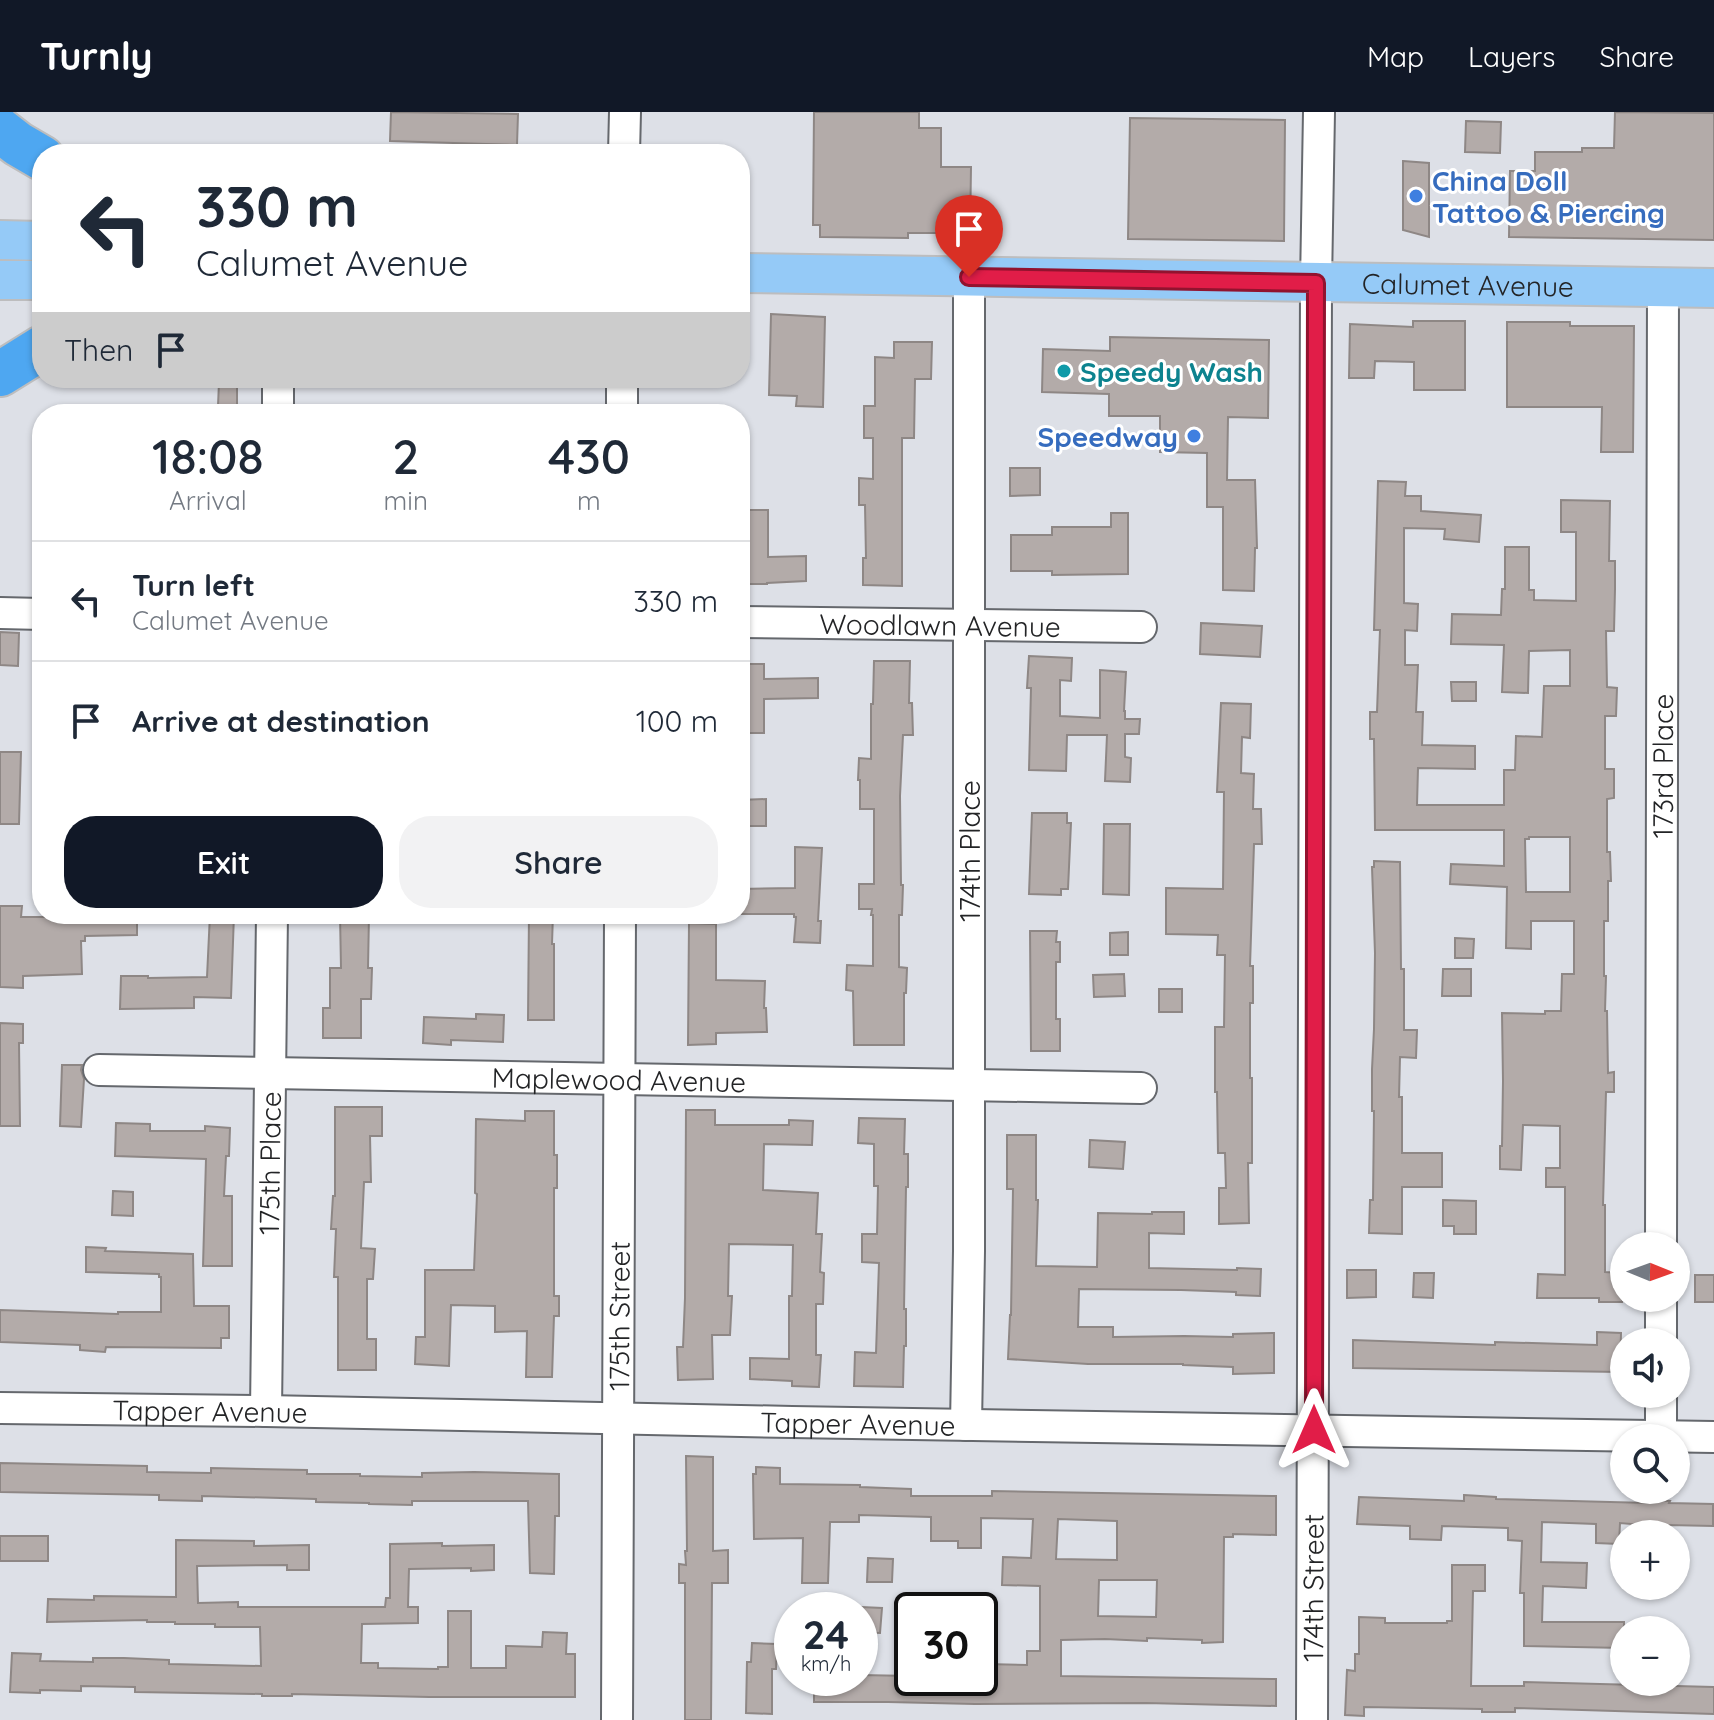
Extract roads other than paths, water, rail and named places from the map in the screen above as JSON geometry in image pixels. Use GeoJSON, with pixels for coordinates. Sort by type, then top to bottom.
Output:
{"type":"FeatureCollection","features":[{"type":"Feature","properties":{"kind":"highway"},"geometry":{"type":"LineString","coordinates":[[0,130],[32,152]]}},
{"type":"Feature","properties":{"kind":"highway"},"geometry":{"type":"LineString","coordinates":[[0,374],[32,354]]}},
{"type":"Feature","properties":{"kind":"main road"},"geometry":{"type":"LineString","coordinates":[[0,240],[32,241]]}},
{"type":"Feature","properties":{"kind":"main road","name":"Calumet Avenue"},"geometry":{"type":"LineString","coordinates":[[750,273],[1714,288]]}},
{"type":"Feature","properties":{"kind":"main road"},"geometry":{"type":"LineString","coordinates":[[0,280],[32,280]]}},
{"type":"Feature","properties":{"kind":"street"},"geometry":{"type":"LineString","coordinates":[[624,144],[625,112]]}},
{"type":"Feature","properties":{"kind":"street","name":"174th Street"},"geometry":{"type":"LineString","coordinates":[[1312,1720],[1319,112]]}},
{"type":"Feature","properties":{"kind":"street","name":"174th Place"},"geometry":{"type":"LineString","coordinates":[[966,1425],[969,277]]}},
{"type":"Feature","properties":{"kind":"street","name":"173rd Place"},"geometry":{"type":"LineString","coordinates":[[1661,1232],[1663,287]]}},
{"type":"Feature","properties":{"kind":"street"},"geometry":{"type":"LineString","coordinates":[[0,613],[32,614]]}},
{"type":"Feature","properties":{"kind":"street","name":"Woodlawn Avenue"},"geometry":{"type":"LineString","coordinates":[[750,622],[1141,627]]}},
{"type":"Feature","properties":{"kind":"street","name":"175th Place"},"geometry":{"type":"LineString","coordinates":[[266,1411],[272,924]]}},
{"type":"Feature","properties":{"kind":"street","name":"175th Street"},"geometry":{"type":"LineString","coordinates":[[617,1720],[620,924]]}},
{"type":"Feature","properties":{"kind":"street","name":"Maplewood Avenue"},"geometry":{"type":"LineString","coordinates":[[99,1070],[1141,1088]]}},
{"type":"Feature","properties":{"kind":"street","name":"Tapper Avenue"},"geometry":{"type":"LineString","coordinates":[[0,1408],[1610,1435]]}},
{"type":"Feature","properties":{"kind":"street","name":"Tapper Avenue"},"geometry":{"type":"LineString","coordinates":[[1690,1437],[1714,1437]]}},
{"type":"Feature","properties":{"kind":"place","name":"China Doll Tattoo & Piercing"},"geometry":{"type":"Point","coordinates":[1416,196]}},
{"type":"Feature","properties":{"kind":"place","name":"Speedy Wash"},"geometry":{"type":"Point","coordinates":[1064,371]}},
{"type":"Feature","properties":{"kind":"place","name":"Speedway"},"geometry":{"type":"Point","coordinates":[1194,436]}}]}
